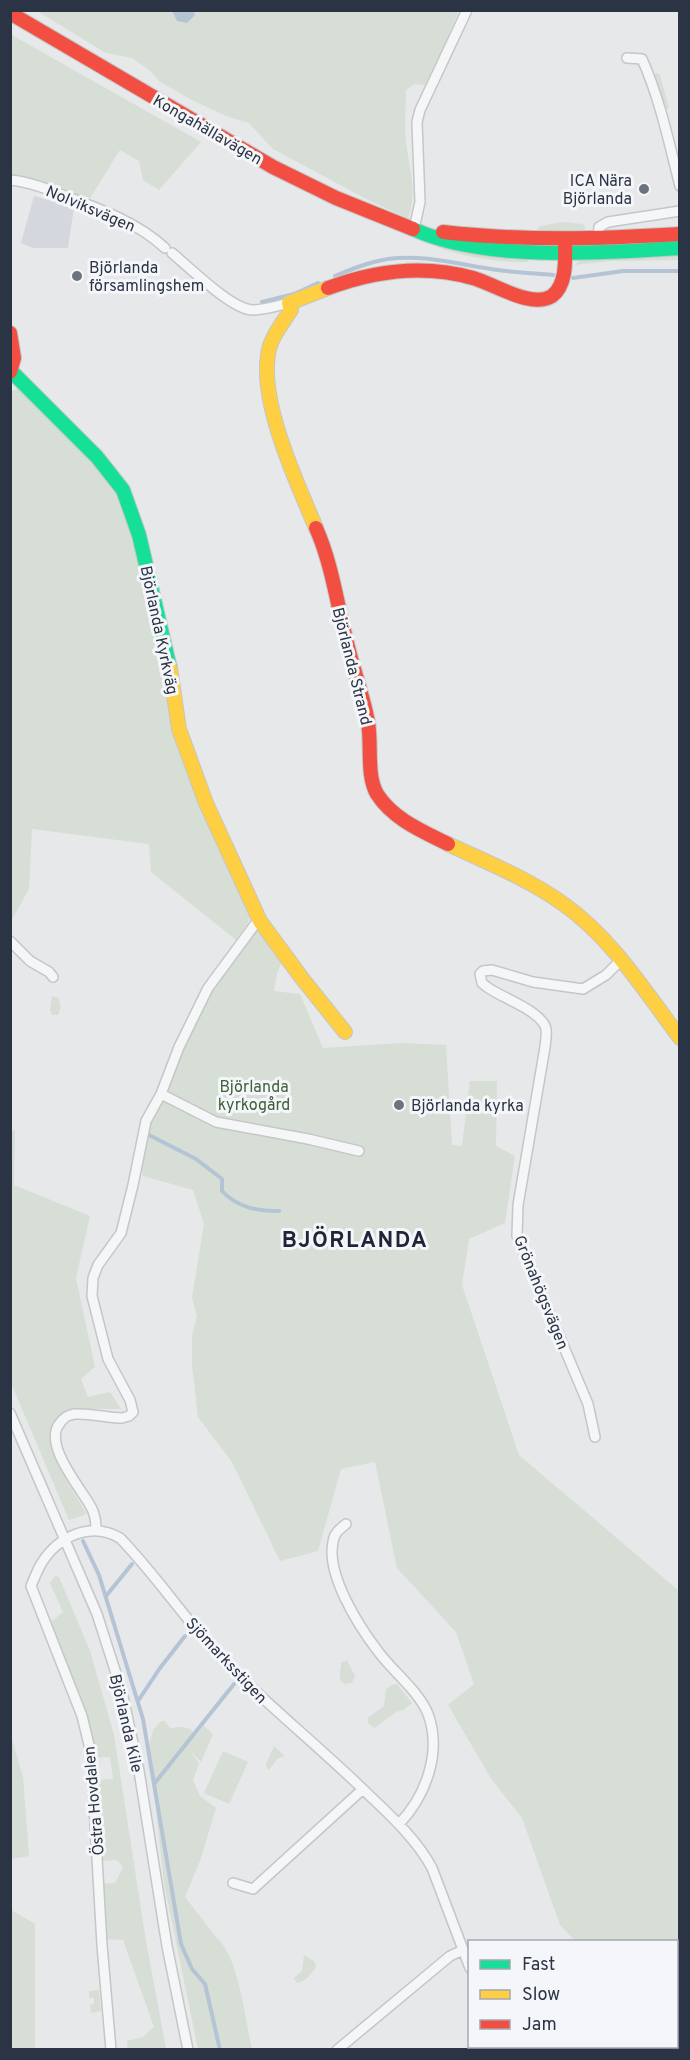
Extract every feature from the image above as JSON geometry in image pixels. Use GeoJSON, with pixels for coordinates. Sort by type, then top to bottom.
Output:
{"type":"FeatureCollection","features":[{"type":"Feature","properties":{"kind":"street"},"geometry":{"type":"LineString","coordinates":[[414,229],[420,202],[417,122],[420,110],[467,10]]}},
{"type":"Feature","properties":{"kind":"street","name":"Kongahällavägen"},"geometry":{"type":"LineString","coordinates":[[10,13],[273,167],[337,198],[432,237],[469,245],[518,251],[599,245],[680,248]]}},
{"type":"Feature","properties":{"kind":"street"},"geometry":{"type":"LineString","coordinates":[[627,58],[642,59],[650,75],[680,186]]}},
{"type":"Feature","properties":{"kind":"street","name":"Nolviksvägen"},"geometry":{"type":"LineString","coordinates":[[10,180],[34,185],[104,211],[135,226],[155,238],[225,298],[244,309],[253,310],[289,303]]}},
{"type":"Feature","properties":{"kind":"street"},"geometry":{"type":"LineString","coordinates":[[599,245],[599,227],[608,222],[680,211]]}},
{"type":"Feature","properties":{"kind":"street","name":"Kongahällavägen"},"geometry":{"type":"LineString","coordinates":[[599,245],[680,234]]}},
{"type":"Feature","properties":{"kind":"street"},"geometry":{"type":"LineString","coordinates":[[289,303],[368,274],[417,269],[449,272],[528,298],[544,299],[560,287],[563,279],[565,246]]}},
{"type":"Feature","properties":{"kind":"street","name":"Björlanda Strand"},"geometry":{"type":"LineString","coordinates":[[289,303],[291,310],[267,354],[274,411],[289,463],[326,557],[348,655],[367,716],[371,751],[370,774],[379,796],[390,809],[408,822],[564,904],[590,927],[621,960],[680,1038]]}},
{"type":"Feature","properties":{"kind":"street"},"geometry":{"type":"LineString","coordinates":[[10,333],[14,350],[11,371]]}},
{"type":"Feature","properties":{"kind":"street","name":"Björlanda Kyrkväg"},"geometry":{"type":"LineString","coordinates":[[11,371],[97,457],[123,490],[139,535],[170,670],[178,729],[210,812],[260,921],[345,1032]]}},
{"type":"Feature","properties":{"kind":"street"},"geometry":{"type":"LineString","coordinates":[[66,1539],[85,1531],[96,1530],[95,1516],[62,1459],[56,1445],[56,1427],[66,1416],[75,1414],[122,1418],[133,1412],[130,1400],[108,1359],[92,1296],[93,1278],[121,1233],[146,1121],[161,1094],[178,1047],[208,988],[256,923],[260,921]]}},
{"type":"Feature","properties":{"kind":"street"},"geometry":{"type":"LineString","coordinates":[[10,941],[30,961],[49,972],[53,977]]}},
{"type":"Feature","properties":{"kind":"street","name":"Grönahögsvägen"},"geometry":{"type":"LineString","coordinates":[[595,1437],[588,1404],[517,1236],[518,1205],[544,1053],[545,1026],[533,1014],[487,987],[482,982],[480,974],[492,970],[533,982],[583,989],[606,975],[621,960]]}},
{"type":"Feature","properties":{"kind":"street"},"geometry":{"type":"LineString","coordinates":[[161,1094],[216,1122],[359,1151]]}},
{"type":"Feature","properties":{"kind":"street","name":"Björlanda Kile"},"geometry":{"type":"LineString","coordinates":[[10,1413],[97,1614],[123,1692],[139,1771],[167,1946],[188,2049]]}},
{"type":"Feature","properties":{"kind":"street"},"geometry":{"type":"LineString","coordinates":[[346,1524],[339,1529],[333,1539],[333,1564],[341,1586],[359,1623],[377,1651],[421,1702],[432,1726],[434,1756],[431,1767],[414,1805],[399,1824]]}},
{"type":"Feature","properties":{"kind":"street","name":"Sjömarksstigen"},"geometry":{"type":"LineString","coordinates":[[96,1530],[111,1533],[120,1538],[224,1660],[272,1709],[399,1824],[432,1868],[468,1963]]}},
{"type":"Feature","properties":{"kind":"street","name":"Östra Hovdalen"},"geometry":{"type":"LineString","coordinates":[[66,1539],[41,1564],[31,1586],[82,1716],[92,1753],[102,1945],[111,2049]]}},
{"type":"Feature","properties":{"kind":"street"},"geometry":{"type":"LineString","coordinates":[[233,1883],[254,1889],[363,1789]]}},
{"type":"Feature","properties":{"kind":"street"},"geometry":{"type":"LineString","coordinates":[[337,2049],[450,1956],[463,1950]]}},
{"type":"Feature","properties":{"kind":"shaded area"},"geometry":{"type":"Polygon","coordinates":[[[34,196],[74,207],[68,248],[33,248],[21,243],[34,196]]]}},
{"type":"Feature","properties":{"kind":"green space"},"geometry":{"type":"Polygon","coordinates":[[[195,10],[459,11],[425,85],[414,84],[406,90],[405,136],[413,189],[408,218],[370,201],[273,149],[249,123],[226,116],[194,101],[160,82],[149,70],[132,58],[106,53],[37,11],[172,11],[177,21],[195,15],[195,10]]]}},
{"type":"Feature","properties":{"kind":"green space"},"geometry":{"type":"Polygon","coordinates":[[[10,34],[201,142],[159,190],[143,180],[139,161],[120,150],[90,198],[11,176],[10,34]]]}},
{"type":"Feature","properties":{"kind":"green space"},"geometry":{"type":"Polygon","coordinates":[[[657,73],[660,75],[669,108],[662,110],[652,75],[657,73]]]}},
{"type":"Feature","properties":{"kind":"green space"},"geometry":{"type":"Polygon","coordinates":[[[563,222],[583,224],[584,233],[536,235],[541,226],[563,222]]]}},
{"type":"Feature","properties":{"kind":"green space"},"geometry":{"type":"Polygon","coordinates":[[[433,244],[528,257],[528,262],[479,258],[451,252],[433,244]]]}},
{"type":"Feature","properties":{"kind":"green space"},"geometry":{"type":"Polygon","coordinates":[[[679,254],[679,260],[610,261],[574,265],[583,258],[679,254]]]}},
{"type":"Feature","properties":{"kind":"green space"},"geometry":{"type":"Polygon","coordinates":[[[18,388],[78,443],[119,491],[132,520],[169,687],[252,909],[248,923],[236,940],[151,872],[149,844],[32,829],[29,889],[11,921],[10,393],[18,388]]]}},
{"type":"Feature","properties":{"kind":"green space","name":"Björlanda kyrkogård"},"geometry":{"type":"Polygon","coordinates":[[[257,928],[283,960],[277,973],[274,991],[300,994],[323,1048],[402,1043],[446,1045],[452,1145],[462,1146],[470,1081],[497,1081],[496,1146],[515,1156],[505,1223],[469,1239],[462,1285],[519,1455],[679,1591],[679,1999],[678,1940],[574,1940],[560,1925],[522,1818],[492,1780],[448,1705],[474,1684],[456,1632],[397,1568],[375,1462],[341,1469],[318,1551],[280,1561],[232,1462],[198,1417],[192,1365],[192,1336],[197,1316],[192,1298],[204,1224],[193,1190],[143,1176],[141,1156],[146,1133],[181,1051],[213,985],[257,928]]]}},
{"type":"Feature","properties":{"kind":"green space"},"geometry":{"type":"Polygon","coordinates":[[[52,996],[58,998],[60,1002],[58,1015],[52,1015],[50,1011],[52,996]]]}},
{"type":"Feature","properties":{"kind":"green space"},"geometry":{"type":"Polygon","coordinates":[[[15,1130],[14,1185],[90,1216],[76,1278],[95,1367],[81,1379],[88,1397],[110,1392],[121,1409],[75,1409],[57,1417],[52,1435],[55,1457],[64,1477],[87,1514],[69,1520],[11,1383],[10,1132],[15,1130]]]}},
{"type":"Feature","properties":{"kind":"green space"},"geometry":{"type":"Polygon","coordinates":[[[55,1576],[59,1577],[90,1651],[114,1735],[146,1941],[166,2049],[128,2049],[127,2041],[143,2037],[154,2027],[123,1940],[105,1939],[102,1884],[115,1883],[123,1867],[117,1860],[102,1861],[97,1780],[113,1779],[110,1757],[95,1758],[87,1715],[51,1622],[63,1612],[50,1583],[55,1576]]]}},
{"type":"Feature","properties":{"kind":"green space"},"geometry":{"type":"Polygon","coordinates":[[[347,1660],[355,1676],[352,1683],[344,1684],[340,1677],[341,1663],[347,1660]]]}},
{"type":"Feature","properties":{"kind":"green space"},"geometry":{"type":"Polygon","coordinates":[[[397,1684],[412,1703],[374,1728],[368,1723],[368,1718],[384,1706],[386,1689],[397,1684]]]}},
{"type":"Feature","properties":{"kind":"green space"},"geometry":{"type":"Polygon","coordinates":[[[161,1721],[165,1721],[170,1728],[191,1729],[194,1734],[185,1744],[186,1746],[204,1726],[213,1734],[201,1762],[189,1749],[199,1763],[193,1780],[200,1796],[216,1808],[201,1858],[185,1897],[224,1946],[230,1958],[240,1989],[252,2049],[198,2049],[164,1883],[149,1745],[153,1730],[161,1721]]]}},
{"type":"Feature","properties":{"kind":"green space"},"geometry":{"type":"Polygon","coordinates":[[[10,1733],[23,1777],[29,1856],[11,1859],[10,1733]]]}},
{"type":"Feature","properties":{"kind":"green space"},"geometry":{"type":"Polygon","coordinates":[[[274,1746],[285,1756],[277,1759],[269,1770],[266,1764],[274,1746]]]}},
{"type":"Feature","properties":{"kind":"green space"},"geometry":{"type":"Polygon","coordinates":[[[223,1751],[248,1762],[229,1804],[204,1793],[223,1751]]]}},
{"type":"Feature","properties":{"kind":"green space"},"geometry":{"type":"Polygon","coordinates":[[[11,1910],[35,1924],[35,2049],[11,2049],[11,1910]]]}},
{"type":"Feature","properties":{"kind":"green space"},"geometry":{"type":"Polygon","coordinates":[[[304,1955],[314,1961],[316,1966],[308,1977],[297,1983],[294,1978],[302,1971],[304,1955]]]}},
{"type":"Feature","properties":{"kind":"green space"},"geometry":{"type":"Polygon","coordinates":[[[99,1990],[101,2011],[91,2013],[90,2005],[94,2004],[94,1998],[89,1998],[89,1991],[99,1990]]]}},
{"type":"Feature","properties":{"kind":"water"},"geometry":{"type":"Polygon","coordinates":[[[172,11],[194,11],[195,15],[187,23],[177,21],[172,11]]]}},
{"type":"Feature","properties":{"kind":"waterway"},"geometry":{"type":"LineString","coordinates":[[335,276],[374,262],[402,258],[429,259],[505,271],[553,275]]}},
{"type":"Feature","properties":{"kind":"waterway"},"geometry":{"type":"LineString","coordinates":[[573,278],[623,271],[680,271]]}},
{"type":"Feature","properties":{"kind":"waterway"},"geometry":{"type":"LineString","coordinates":[[262,302],[294,294],[318,283]]}},
{"type":"Feature","properties":{"kind":"waterway"},"geometry":{"type":"LineString","coordinates":[[147,1134],[196,1159],[222,1179],[222,1191],[228,1197],[242,1205],[256,1209],[279,1211]]}},
{"type":"Feature","properties":{"kind":"waterway"},"geometry":{"type":"LineString","coordinates":[[83,1541],[99,1575],[143,1719],[181,1944],[192,1969],[205,1984],[220,2050]]}},
{"type":"Feature","properties":{"kind":"waterway"},"geometry":{"type":"LineString","coordinates":[[106,1596],[132,1564]]}},
{"type":"Feature","properties":{"kind":"waterway"},"geometry":{"type":"LineString","coordinates":[[138,1701],[185,1636]]}},
{"type":"Feature","properties":{"kind":"waterway"},"geometry":{"type":"LineString","coordinates":[[154,1784],[234,1684]]}},
{"type":"Feature","properties":{"kind":"traffic: fast"},"geometry":{"type":"LineString","coordinates":[[413,229],[474,247],[509,251],[580,253],[680,248]]}},
{"type":"Feature","properties":{"kind":"traffic: fast"},"geometry":{"type":"LineString","coordinates":[[11,371],[97,457],[123,490],[139,535],[170,668]]}},
{"type":"Feature","properties":{"kind":"traffic: slow"},"geometry":{"type":"LineString","coordinates":[[316,528],[282,443],[269,396],[267,375],[269,349],[277,331],[291,310],[289,303],[328,288]]}},
{"type":"Feature","properties":{"kind":"traffic: slow"},"geometry":{"type":"LineString","coordinates":[[170,668],[179,729],[206,803],[260,921],[345,1032]]}},
{"type":"Feature","properties":{"kind":"traffic: slow"},"geometry":{"type":"LineString","coordinates":[[448,844],[535,886],[580,917],[612,948],[680,1038]]}},
{"type":"Feature","properties":{"kind":"traffic: jam"},"geometry":{"type":"LineString","coordinates":[[10,13],[273,167],[336,198],[413,229]]}},
{"type":"Feature","properties":{"kind":"traffic: jam"},"geometry":{"type":"LineString","coordinates":[[443,232],[502,237],[562,238],[680,234]]}},
{"type":"Feature","properties":{"kind":"traffic: jam"},"geometry":{"type":"LineString","coordinates":[[328,288],[382,273],[418,270],[473,278],[524,298],[544,299],[552,296],[561,284],[565,261],[565,239]]}},
{"type":"Feature","properties":{"kind":"traffic: jam"},"geometry":{"type":"LineString","coordinates":[[10,333],[14,358],[10,372]]}},
{"type":"Feature","properties":{"kind":"traffic: jam"},"geometry":{"type":"LineString","coordinates":[[316,528],[330,570],[349,653],[366,712],[370,769],[377,794],[391,811],[418,829],[448,844]]}},
{"type":"Feature","properties":{"kind":"place","name":"ICA Nära Björlanda"},"geometry":{"type":"Point","coordinates":[644,189]}},
{"type":"Feature","properties":{"kind":"place","name":"Björlanda församlingshem"},"geometry":{"type":"Point","coordinates":[77,276]}},
{"type":"Feature","properties":{"kind":"place","name":"Björlanda kyrka"},"geometry":{"type":"Point","coordinates":[399,1105]}},
{"type":"Feature","properties":{"kind":"district","name":"BJÖRLANDA"},"geometry":{"type":"Point","coordinates":[355,1239]}}]}
